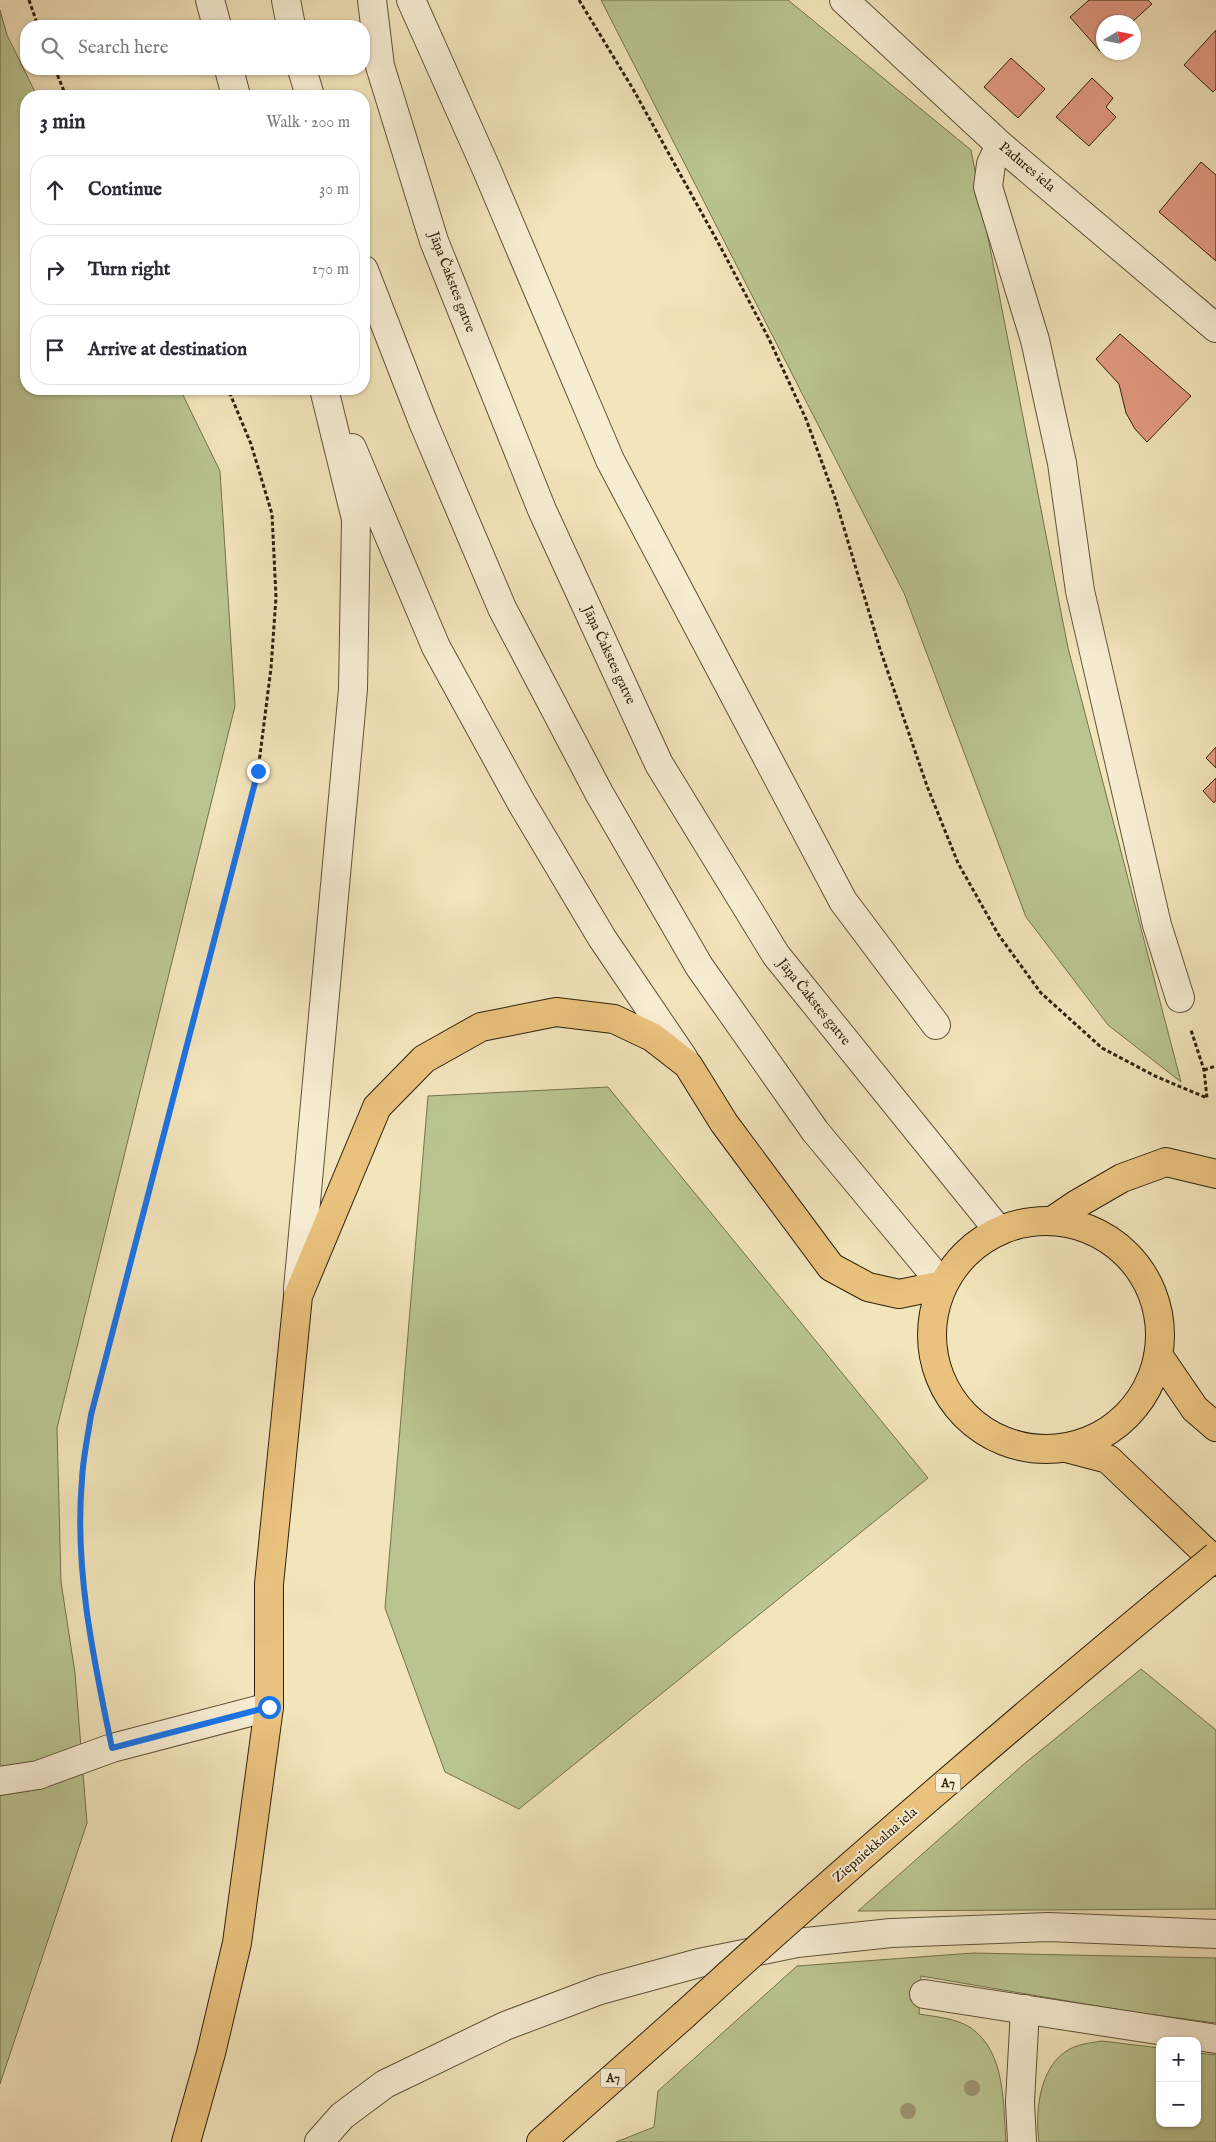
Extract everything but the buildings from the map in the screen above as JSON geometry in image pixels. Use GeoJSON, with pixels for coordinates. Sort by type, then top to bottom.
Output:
{"type":"FeatureCollection","features":[{"type":"Feature","properties":{"kind":"highway"},"geometry":{"type":"LineString","coordinates":[[186,2142],[211,2053],[237,1943],[269,1707],[269,1584],[298,1296],[377,1107],[424,1059],[481,1027],[556,1012],[614,1019],[652,1037],[688,1065],[724,1123],[831,1267],[868,1287],[899,1294],[943,1285]]}},
{"type":"Feature","properties":{"kind":"highway"},"geometry":{"type":"LineString","coordinates":[[1052,1221],[1122,1178],[1166,1162],[1216,1174]]}},
{"type":"Feature","properties":{"kind":"highway"},"geometry":{"type":"LineString","coordinates":[[1052,1221],[1080,1226],[1104,1237],[1126,1254],[1143,1276],[1155,1301],[1160,1328],[1158,1356],[1150,1382],[1136,1406],[1116,1426],[1092,1440],[1066,1448],[1038,1449],[1010,1444],[986,1432],[964,1414],[947,1392],[936,1367],[932,1339],[934,1311],[943,1285],[957,1263],[976,1245],[999,1231],[1025,1223],[1052,1221]]}},
{"type":"Feature","properties":{"kind":"highway"},"geometry":{"type":"LineString","coordinates":[[1158,1356],[1195,1409],[1216,1426]]}},
{"type":"Feature","properties":{"kind":"highway"},"geometry":{"type":"LineString","coordinates":[[1066,1448],[1108,1459],[1216,1562]]}},
{"type":"Feature","properties":{"kind":"highway","name":"Ziepniekkalna iela"},"geometry":{"type":"LineString","coordinates":[[541,2142],[796,1913],[1126,1630],[1216,1556]]}},
{"type":"Feature","properties":{"kind":"street"},"geometry":{"type":"LineString","coordinates":[[210,0],[216,20]]}},
{"type":"Feature","properties":{"kind":"street"},"geometry":{"type":"LineString","coordinates":[[286,0],[290,20]]}},
{"type":"Feature","properties":{"kind":"street","name":"Jāņa Čakstes gatve"},"geometry":{"type":"LineString","coordinates":[[372,0],[380,66],[434,241],[542,510],[659,764],[776,955],[999,1231]]}},
{"type":"Feature","properties":{"kind":"street"},"geometry":{"type":"LineString","coordinates":[[411,0],[486,168],[610,460],[843,901],[936,1025]]}},
{"type":"Feature","properties":{"kind":"street","name":"Padures iela"},"geometry":{"type":"LineString","coordinates":[[844,0],[1000,145],[1216,328]]}},
{"type":"Feature","properties":{"kind":"street"},"geometry":{"type":"LineString","coordinates":[[231,75],[234,90]]}},
{"type":"Feature","properties":{"kind":"street"},"geometry":{"type":"LineString","coordinates":[[304,75],[308,90]]}},
{"type":"Feature","properties":{"kind":"street"},"geometry":{"type":"LineString","coordinates":[[1000,145],[991,164],[988,187],[1036,340],[1062,463],[1080,591],[1157,925],[1180,998]]}},
{"type":"Feature","properties":{"kind":"street"},"geometry":{"type":"LineString","coordinates":[[370,286],[422,422],[502,608],[599,792],[699,966],[815,1131],[943,1285]]}},
{"type":"Feature","properties":{"kind":"street"},"geometry":{"type":"LineString","coordinates":[[298,1296],[353,689],[356,519],[327,395]]}},
{"type":"Feature","properties":{"kind":"street"},"geometry":{"type":"LineString","coordinates":[[329,395],[436,647],[522,802],[597,930],[688,1065]]}},
{"type":"Feature","properties":{"kind":"street"},"geometry":{"type":"LineString","coordinates":[[0,1781],[38,1775],[112,1748],[269,1707]]}},
{"type":"Feature","properties":{"kind":"street"},"geometry":{"type":"LineString","coordinates":[[319,2142],[342,2116],[385,2084],[505,2026],[600,1990],[699,1963],[797,1943],[891,1933],[1048,1927],[1216,1934]]}},
{"type":"Feature","properties":{"kind":"street"},"geometry":{"type":"LineString","coordinates":[[924,1994],[1216,2039]]}},
{"type":"Feature","properties":{"kind":"street"},"geometry":{"type":"LineString","coordinates":[[1022,2142],[1020,2102],[1025,2009]]}},
{"type":"Feature","properties":{"kind":"path"},"geometry":{"type":"LineString","coordinates":[[29,0],[36,20]]}},
{"type":"Feature","properties":{"kind":"path"},"geometry":{"type":"LineString","coordinates":[[578,0],[633,89],[720,246],[769,339],[806,419],[835,498],[880,649],[927,786],[958,863],[998,934],[1041,993],[1102,1048],[1155,1076],[1207,1098],[1204,1070],[1180,998]]}},
{"type":"Feature","properties":{"kind":"path"},"geometry":{"type":"LineString","coordinates":[[57,75],[64,90]]}},
{"type":"Feature","properties":{"kind":"path"},"geometry":{"type":"LineString","coordinates":[[112,1748],[92,1647],[82,1563],[82,1480],[91,1415],[258,771],[271,668],[276,596],[272,514],[251,444],[231,395]]}},
{"type":"Feature","properties":{"kind":"path"},"geometry":{"type":"LineString","coordinates":[[1204,1070],[1216,1066]]}},
{"type":"Feature","properties":{"kind":"green space"},"geometry":{"type":"Polygon","coordinates":[[[601,0],[788,0],[971,150],[1068,648],[1181,1082],[1108,1025],[1026,917],[904,593],[601,0]]]}},
{"type":"Feature","properties":{"kind":"green space"},"geometry":{"type":"Polygon","coordinates":[[[0,10],[7,35],[20,61],[20,75],[27,75],[34,90],[20,90],[20,395],[183,395],[220,471],[235,706],[57,1428],[61,1582],[75,1673],[87,1823],[0,2084],[0,10]]]}},
{"type":"Feature","properties":{"kind":"green space"},"geometry":{"type":"Polygon","coordinates":[[[608,1087],[928,1478],[519,1809],[445,1772],[385,1608],[428,1096],[608,1087]]]}},
{"type":"Feature","properties":{"kind":"green space"},"geometry":{"type":"Polygon","coordinates":[[[1141,1669],[1216,1730],[1216,1909],[858,1911],[1024,1764],[1141,1669]]]}},
{"type":"Feature","properties":{"kind":"green space"},"geometry":{"type":"Polygon","coordinates":[[[973,1953],[1216,1958],[1216,2023],[1132,2012],[921,1976],[919,2014],[946,2018],[971,2028],[982,2038],[991,2051],[997,2065],[1003,2096],[1006,2142],[616,2142],[654,2127],[658,2091],[797,1966],[973,1953]]]}},
{"type":"Feature","properties":{"kind":"green space"},"geometry":{"type":"Polygon","coordinates":[[[1102,2041],[1156,2048],[1156,2127],[1201,2127],[1201,2053],[1216,2055],[1216,2142],[1039,2142],[1038,2118],[1044,2081],[1056,2060],[1069,2049],[1083,2044],[1102,2041]]]}},
{"type":"Feature","properties":{"kind":"route"},"geometry":{"type":"LineString","coordinates":[[258,771],[91,1415],[82,1480],[81,1553],[92,1647],[112,1748],[269,1707]]}}]}
